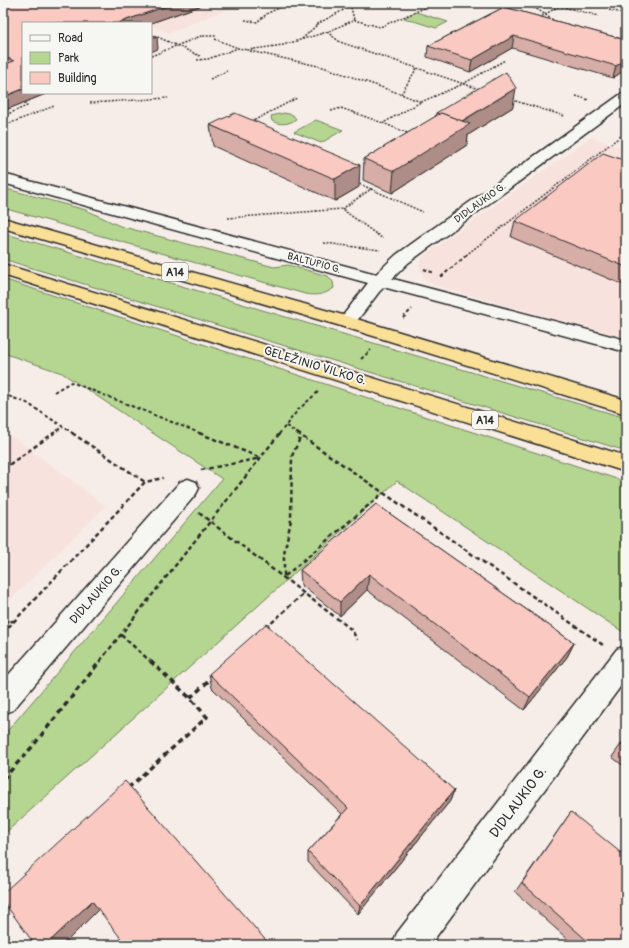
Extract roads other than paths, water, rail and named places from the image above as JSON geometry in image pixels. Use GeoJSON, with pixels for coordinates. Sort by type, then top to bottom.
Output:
{"type":"FeatureCollection","features":[{"type":"Feature","properties":{"kind":"highway","name":"A14"},"geometry":{"type":"LineString","coordinates":[[3,223],[347,322],[626,407]]}},
{"type":"Feature","properties":{"kind":"highway","name":"GELEŽINIO VILKO G."},"geometry":{"type":"LineString","coordinates":[[3,269],[626,464]]}},
{"type":"Feature","properties":{"kind":"street","name":"DIDLAUKIO G."},"geometry":{"type":"LineString","coordinates":[[347,322],[378,280],[402,259],[626,97]]}},
{"type":"Feature","properties":{"kind":"street","name":"BALTUPIO G."},"geometry":{"type":"LineString","coordinates":[[3,178],[626,346]]}},
{"type":"Feature","properties":{"kind":"street","name":"DIDLAUKIO G."},"geometry":{"type":"LineString","coordinates":[[3,701],[183,493]]}},
{"type":"Feature","properties":{"kind":"street","name":"DIDLAUKIO G."},"geometry":{"type":"LineString","coordinates":[[409,945],[625,659]]}}]}
